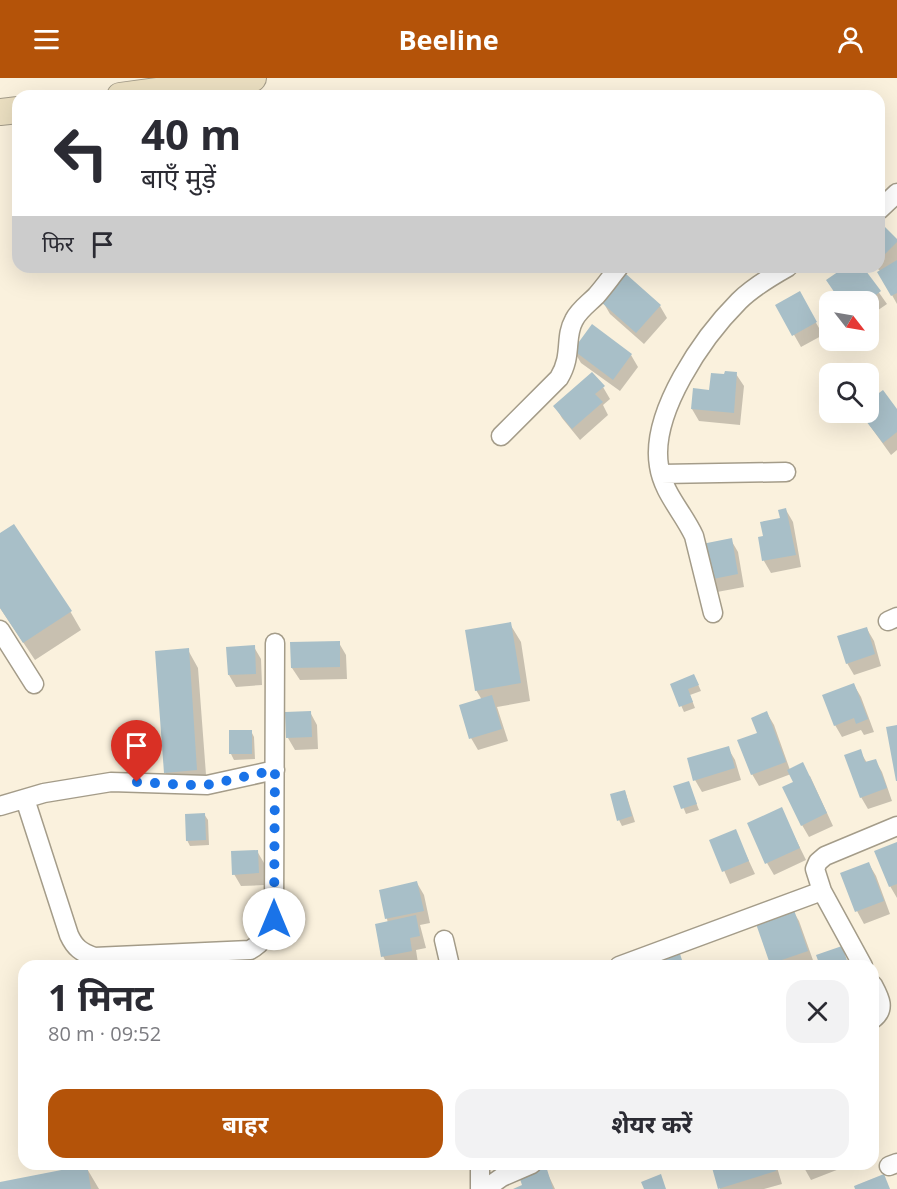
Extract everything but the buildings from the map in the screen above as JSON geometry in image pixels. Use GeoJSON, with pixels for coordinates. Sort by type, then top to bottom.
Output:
{"type":"FeatureCollection","features":[{"type":"Feature","properties":{"kind":"street"},"geometry":{"type":"LineString","coordinates":[[164,90],[253,78]]}},
{"type":"Feature","properties":{"kind":"street"},"geometry":{"type":"LineString","coordinates":[[885,204],[897,193]]}},
{"type":"Feature","properties":{"kind":"street"},"geometry":{"type":"LineString","coordinates":[[501,436],[559,378],[566,367],[570,328],[574,320],[581,309],[596,296],[614,273]]}},
{"type":"Feature","properties":{"kind":"street"},"geometry":{"type":"LineString","coordinates":[[713,613],[694,536],[668,493],[661,474],[658,464],[660,440],[671,400],[679,382],[702,346],[741,299],[778,273]]}},
{"type":"Feature","properties":{"kind":"street"},"geometry":{"type":"LineString","coordinates":[[661,474],[786,472]]}},
{"type":"Feature","properties":{"kind":"street"},"geometry":{"type":"LineString","coordinates":[[0,630],[34,684]]}},
{"type":"Feature","properties":{"kind":"street"},"geometry":{"type":"LineString","coordinates":[[25,799],[69,935],[75,947],[84,953],[94,957],[250,950],[257,946],[268,933],[274,919],[275,643]]}},
{"type":"Feature","properties":{"kind":"street"},"geometry":{"type":"LineString","coordinates":[[0,806],[44,793],[111,782],[207,785],[275,770]]}},
{"type":"Feature","properties":{"kind":"street"},"geometry":{"type":"LineString","coordinates":[[860,960],[822,891],[815,869],[818,862],[825,856],[897,826]]}},
{"type":"Feature","properties":{"kind":"street"},"geometry":{"type":"LineString","coordinates":[[635,960],[822,891]]}},
{"type":"Feature","properties":{"kind":"street"},"geometry":{"type":"LineString","coordinates":[[444,940],[449,960]]}},
{"type":"Feature","properties":{"kind":"street"},"geometry":{"type":"LineString","coordinates":[[879,996],[882,1007],[879,1014]]}},
{"type":"Feature","properties":{"kind":"street"},"geometry":{"type":"LineString","coordinates":[[480,1170],[480,1189]]}},
{"type":"Feature","properties":{"kind":"street"},"geometry":{"type":"LineString","coordinates":[[485,1189],[502,1177],[518,1170]]}},
{"type":"Feature","properties":{"kind":"route"},"geometry":{"type":"LineString","coordinates":[[137,782],[207,785],[275,770],[274,919]]}}]}
